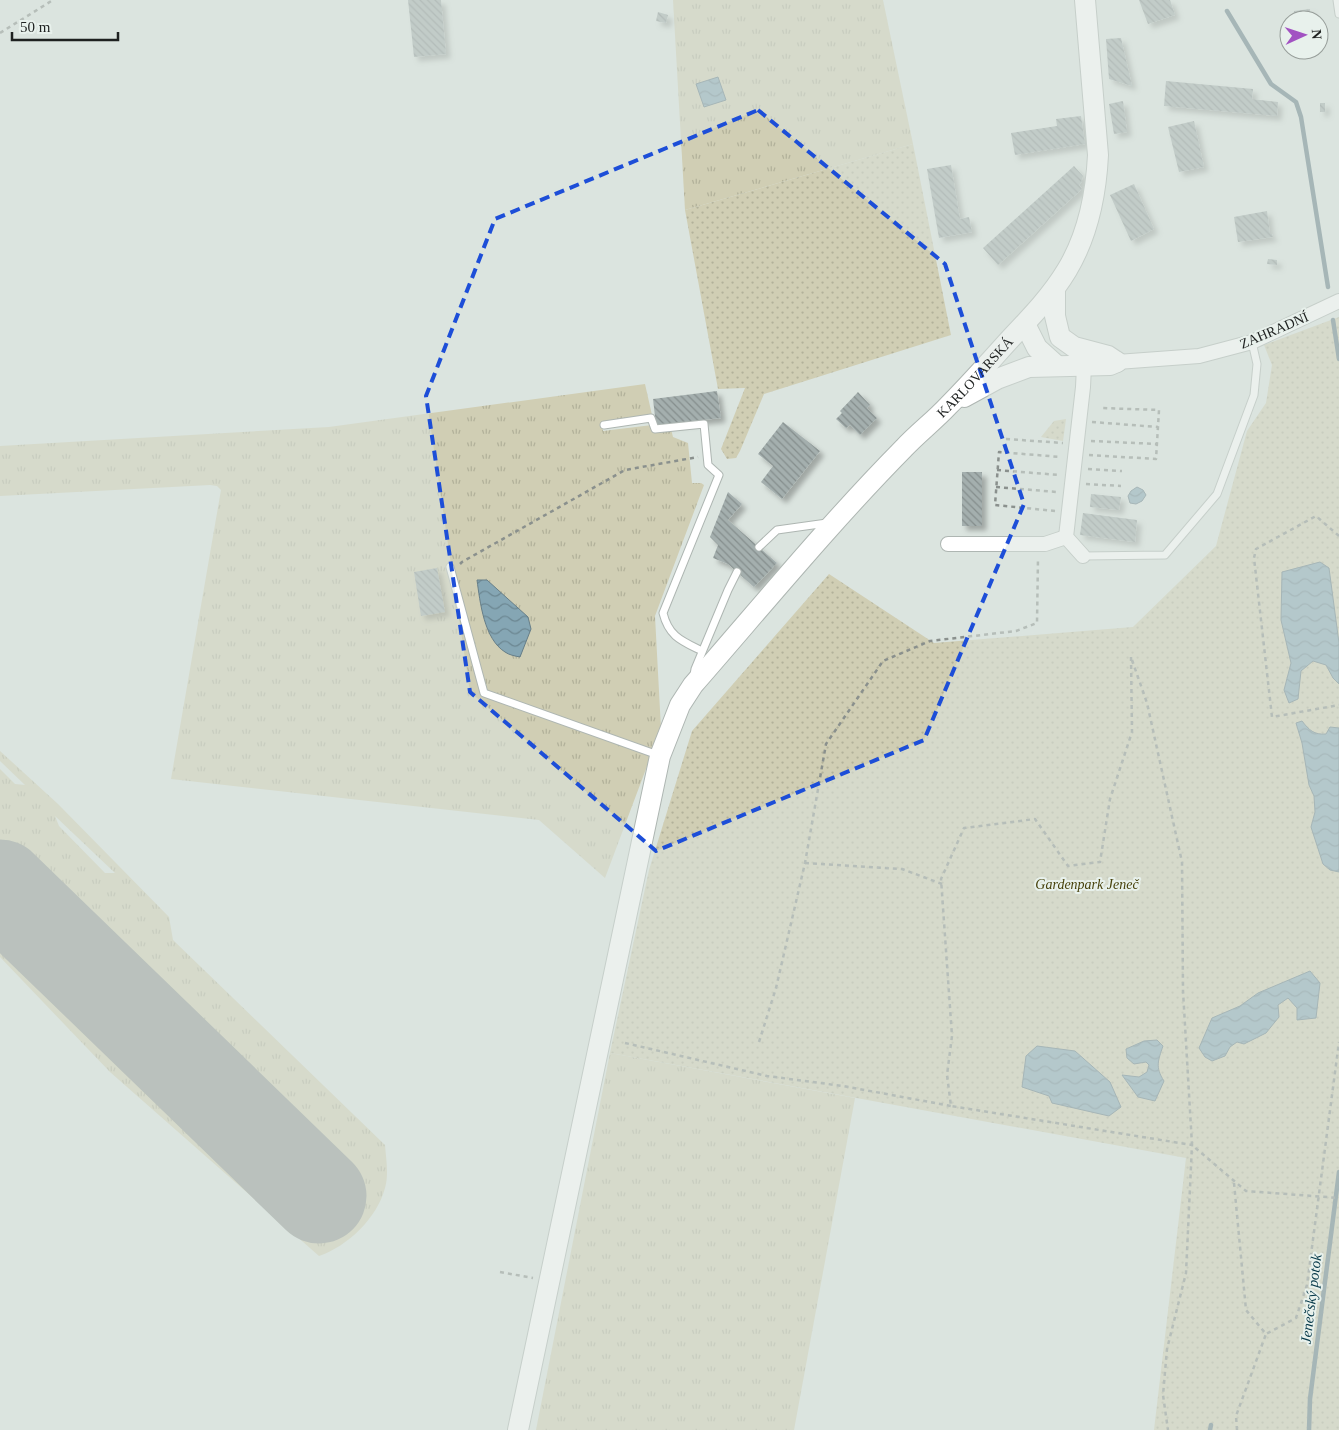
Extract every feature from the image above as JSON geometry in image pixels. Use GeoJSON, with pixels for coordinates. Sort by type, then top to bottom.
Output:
{"type":"FeatureCollection","features":[{"type":"Feature","properties":{"kind":"main road","name":"KARLOVARSKÁ"},"geometry":{"type":"LineString","coordinates":[[518,1430],[660,756],[680,705],[693,686],[835,522],[904,447],[947,407],[1025,324],[1054,290],[1072,262],[1086,231],[1093,200],[1098,155],[1085,0]]}},
{"type":"Feature","properties":{"kind":"main road"},"geometry":{"type":"LineString","coordinates":[[1054,290],[1055,316],[1060,337]]}},
{"type":"Feature","properties":{"kind":"main road"},"geometry":{"type":"LineString","coordinates":[[1025,324],[1060,337],[1074,347],[1108,356],[1117,362]]}},
{"type":"Feature","properties":{"kind":"main road"},"geometry":{"type":"LineString","coordinates":[[1025,324],[1038,348],[1057,366]]}},
{"type":"Feature","properties":{"kind":"main road"},"geometry":{"type":"LineString","coordinates":[[947,407],[997,379],[1028,367],[1110,365],[1117,362]]}},
{"type":"Feature","properties":{"kind":"street","name":"ZAHRADNÍ"},"geometry":{"type":"LineString","coordinates":[[1117,362],[1199,356],[1252,342],[1339,300]]}},
{"type":"Feature","properties":{"kind":"street"},"geometry":{"type":"LineString","coordinates":[[1083,556],[1066,537],[1084,366]]}},
{"type":"Feature","properties":{"kind":"street"},"geometry":{"type":"LineString","coordinates":[[948,544],[1045,544],[1066,537]]}},
{"type":"Feature","properties":{"kind":"lane"},"geometry":{"type":"LineString","coordinates":[[1337,0],[1339,14]]}},
{"type":"Feature","properties":{"kind":"lane"},"geometry":{"type":"LineString","coordinates":[[1083,556],[1165,555],[1217,494],[1254,395],[1257,364],[1252,342]]}},
{"type":"Feature","properties":{"kind":"lane"},"geometry":{"type":"LineString","coordinates":[[604,425],[651,418],[655,428],[704,424],[708,464],[719,475],[663,613],[666,624],[675,637],[702,652]]}},
{"type":"Feature","properties":{"kind":"lane"},"geometry":{"type":"LineString","coordinates":[[759,548],[776,530],[835,522]]}},
{"type":"Feature","properties":{"kind":"lane"},"geometry":{"type":"LineString","coordinates":[[450,567],[484,693],[660,756]]}},
{"type":"Feature","properties":{"kind":"lane"},"geometry":{"type":"LineString","coordinates":[[693,686],[695,669],[737,572]]}},
{"type":"Feature","properties":{"kind":"path"},"geometry":{"type":"LineString","coordinates":[[0,33],[53,0]]}},
{"type":"Feature","properties":{"kind":"path"},"geometry":{"type":"LineString","coordinates":[[997,470],[1156,459],[1159,410],[1101,408]]}},
{"type":"Feature","properties":{"kind":"path"},"geometry":{"type":"LineString","coordinates":[[1079,421],[1158,427]]}},
{"type":"Feature","properties":{"kind":"path"},"geometry":{"type":"LineString","coordinates":[[1006,438],[1121,486]]}},
{"type":"Feature","properties":{"kind":"path"},"geometry":{"type":"LineString","coordinates":[[996,487],[1157,444]]}},
{"type":"Feature","properties":{"kind":"path"},"geometry":{"type":"LineString","coordinates":[[1069,512],[995,506],[998,452],[1122,471]]}},
{"type":"Feature","properties":{"kind":"path"},"geometry":{"type":"LineString","coordinates":[[453,579],[462,562],[625,470],[707,455]]}},
{"type":"Feature","properties":{"kind":"path"},"geometry":{"type":"LineString","coordinates":[[1339,536],[1316,516],[1256,549],[1254,558],[1272,717],[1339,704]]}},
{"type":"Feature","properties":{"kind":"path"},"geometry":{"type":"LineString","coordinates":[[759,1042],[776,988],[805,863],[826,744],[883,661],[930,641],[1016,631],[1037,622],[1038,544]]}},
{"type":"Feature","properties":{"kind":"path"},"geometry":{"type":"LineString","coordinates":[[951,1106],[947,1074],[952,1036],[941,879],[964,828],[1034,819],[1068,866],[1100,862],[1110,799],[1132,732],[1131,657],[1147,703],[1182,862],[1183,991],[1192,1145],[1186,1273],[1167,1349],[1163,1395],[1168,1430]]}},
{"type":"Feature","properties":{"kind":"path"},"geometry":{"type":"LineString","coordinates":[[805,863],[902,868],[942,884]]}},
{"type":"Feature","properties":{"kind":"path"},"geometry":{"type":"LineString","coordinates":[[1237,1430],[1236,1416],[1266,1334],[1296,1318],[1306,1285],[1339,1042]]}},
{"type":"Feature","properties":{"kind":"path"},"geometry":{"type":"LineString","coordinates":[[625,1043],[767,1076],[843,1086],[951,1106],[1192,1145],[1246,1191],[1339,1198]]}},
{"type":"Feature","properties":{"kind":"path"},"geometry":{"type":"LineString","coordinates":[[1234,1181],[1246,1310],[1266,1334]]}},
{"type":"Feature","properties":{"kind":"path"},"geometry":{"type":"LineString","coordinates":[[500,1272],[549,1281]]}},
{"type":"Feature","properties":{"kind":"highlighted area"},"geometry":{"type":"Polygon","coordinates":[[[758,110],[945,264],[1024,504],[924,740],[656,851],[470,692],[426,396],[495,219],[758,110]]]}},
{"type":"Feature","properties":{"kind":"green space"},"geometry":{"type":"Polygon","coordinates":[[[673,0],[883,0],[913,144],[685,210],[673,0]]]}},
{"type":"Feature","properties":{"kind":"green space"},"geometry":{"type":"Polygon","coordinates":[[[913,144],[951,335],[764,394],[740,451],[736,458],[727,459],[721,449],[745,388],[718,389],[685,210],[913,144]]]}},
{"type":"Feature","properties":{"kind":"green space","name":"Gardenpark Jeneč"},"geometry":{"type":"Polygon","coordinates":[[[1339,317],[1339,1430],[1154,1430],[1186,1158],[610,1053],[649,870],[692,731],[829,574],[934,643],[1133,627],[1216,546],[1247,431],[1266,403],[1272,365],[1264,345],[1339,317]]]}},
{"type":"Feature","properties":{"kind":"green space"},"geometry":{"type":"Polygon","coordinates":[[[645,384],[652,415],[602,422],[603,431],[652,425],[671,429],[673,437],[688,443],[692,483],[704,485],[655,616],[661,729],[605,878],[539,820],[171,779],[221,490],[217,486],[210,485],[0,496],[0,446],[329,427],[645,384]]]}},
{"type":"Feature","properties":{"kind":"green space"},"geometry":{"type":"Polygon","coordinates":[[[1066,419],[1063,441],[1041,437],[1054,421],[1066,419]]]}},
{"type":"Feature","properties":{"kind":"green space"},"geometry":{"type":"Polygon","coordinates":[[[0,751],[58,804],[169,917],[173,940],[385,1145],[387,1177],[381,1199],[368,1220],[351,1238],[319,1256],[110,1072],[0,957],[0,769],[15,784],[25,785],[0,761],[0,751]],[[55,816],[59,826],[105,873],[115,873],[55,816]]]}},
{"type":"Feature","properties":{"kind":"green space"},"geometry":{"type":"Polygon","coordinates":[[[610,1053],[855,1098],[794,1430],[536,1430],[610,1053]]]}},
{"type":"Feature","properties":{"kind":"water"},"geometry":{"type":"Polygon","coordinates":[[[718,77],[726,100],[704,107],[696,84],[718,77]]]}},
{"type":"Feature","properties":{"kind":"water"},"geometry":{"type":"Polygon","coordinates":[[[1137,487],[1143,490],[1146,495],[1142,501],[1136,504],[1130,503],[1128,496],[1137,487]]]}},
{"type":"Feature","properties":{"kind":"water"},"geometry":{"type":"Polygon","coordinates":[[[1320,562],[1329,568],[1339,643],[1339,684],[1333,678],[1326,665],[1313,661],[1301,671],[1298,699],[1289,703],[1284,690],[1291,663],[1281,620],[1282,572],[1320,562]]]}},
{"type":"Feature","properties":{"kind":"water"},"geometry":{"type":"Polygon","coordinates":[[[477,580],[487,580],[528,617],[531,629],[520,657],[505,652],[492,638],[484,619],[477,580]]]}},
{"type":"Feature","properties":{"kind":"water"},"geometry":{"type":"Polygon","coordinates":[[[1302,721],[1318,734],[1326,734],[1330,727],[1339,728],[1339,872],[1330,870],[1323,864],[1311,827],[1315,812],[1314,796],[1309,785],[1302,743],[1296,723],[1302,721]]]}},
{"type":"Feature","properties":{"kind":"water"},"geometry":{"type":"Polygon","coordinates":[[[1310,971],[1320,983],[1316,1018],[1297,1020],[1297,1008],[1288,998],[1278,1005],[1279,1017],[1266,1033],[1244,1044],[1237,1042],[1230,1047],[1225,1056],[1212,1061],[1205,1057],[1199,1048],[1212,1018],[1240,1006],[1258,993],[1310,971]]]}},
{"type":"Feature","properties":{"kind":"water"},"geometry":{"type":"Polygon","coordinates":[[[1157,1040],[1163,1046],[1158,1064],[1159,1072],[1164,1081],[1155,1101],[1138,1097],[1122,1075],[1139,1077],[1147,1072],[1149,1065],[1146,1062],[1134,1064],[1127,1058],[1126,1049],[1144,1041],[1157,1040]]]}},
{"type":"Feature","properties":{"kind":"water"},"geometry":{"type":"Polygon","coordinates":[[[1037,1046],[1075,1051],[1110,1082],[1121,1107],[1109,1116],[1052,1103],[1049,1096],[1022,1087],[1026,1056],[1037,1046]]]}},
{"type":"Feature","properties":{"kind":"building"},"geometry":{"type":"Polygon","coordinates":[[[408,0],[441,0],[446,54],[414,57],[408,0]]]}},
{"type":"Feature","properties":{"kind":"building"},"geometry":{"type":"Polygon","coordinates":[[[1139,0],[1170,0],[1175,15],[1148,24],[1139,0]]]}},
{"type":"Feature","properties":{"kind":"building"},"geometry":{"type":"Polygon","coordinates":[[[658,12],[668,15],[666,23],[656,21],[658,12]]]}},
{"type":"Feature","properties":{"kind":"building"},"geometry":{"type":"Polygon","coordinates":[[[1121,38],[1132,86],[1109,79],[1106,39],[1121,38]]]}},
{"type":"Feature","properties":{"kind":"building"},"geometry":{"type":"Polygon","coordinates":[[[1166,81],[1253,89],[1252,99],[1278,102],[1277,116],[1164,106],[1166,81]]]}},
{"type":"Feature","properties":{"kind":"building"},"geometry":{"type":"Polygon","coordinates":[[[1123,101],[1127,132],[1114,134],[1109,104],[1123,101]]]}},
{"type":"Feature","properties":{"kind":"building"},"geometry":{"type":"Polygon","coordinates":[[[1320,103],[1325,103],[1325,112],[1320,112],[1320,103]]]}},
{"type":"Feature","properties":{"kind":"building"},"geometry":{"type":"Polygon","coordinates":[[[1081,116],[1085,144],[1015,155],[1011,133],[1057,126],[1056,119],[1081,116]]]}},
{"type":"Feature","properties":{"kind":"building"},"geometry":{"type":"Polygon","coordinates":[[[1194,121],[1204,167],[1179,172],[1168,127],[1194,121]]]}},
{"type":"Feature","properties":{"kind":"building"},"geometry":{"type":"Polygon","coordinates":[[[951,165],[960,219],[969,217],[972,232],[939,238],[927,169],[951,165]]]}},
{"type":"Feature","properties":{"kind":"building"},"geometry":{"type":"Polygon","coordinates":[[[1074,166],[1083,176],[1079,185],[1082,189],[998,265],[983,248],[1074,166]]]}},
{"type":"Feature","properties":{"kind":"building"},"geometry":{"type":"Polygon","coordinates":[[[1134,184],[1154,229],[1131,241],[1110,195],[1134,184]]]}},
{"type":"Feature","properties":{"kind":"building"},"geometry":{"type":"Polygon","coordinates":[[[1267,211],[1270,234],[1273,237],[1238,242],[1234,217],[1267,211]]]}},
{"type":"Feature","properties":{"kind":"building"},"geometry":{"type":"Polygon","coordinates":[[[1268,259],[1277,260],[1277,265],[1267,264],[1268,259]]]}},
{"type":"Feature","properties":{"kind":"building"},"geometry":{"type":"Polygon","coordinates":[[[717,391],[721,418],[656,425],[653,399],[717,391]]]}},
{"type":"Feature","properties":{"kind":"building"},"geometry":{"type":"Polygon","coordinates":[[[858,392],[870,405],[867,408],[877,418],[860,435],[850,425],[846,428],[836,419],[842,413],[840,411],[858,392]]]}},
{"type":"Feature","properties":{"kind":"building"},"geometry":{"type":"Polygon","coordinates":[[[783,422],[820,451],[782,499],[761,482],[773,466],[758,454],[783,422]]]}},
{"type":"Feature","properties":{"kind":"building"},"geometry":{"type":"Polygon","coordinates":[[[962,472],[982,472],[982,526],[962,526],[962,472]]]}},
{"type":"Feature","properties":{"kind":"building"},"geometry":{"type":"Polygon","coordinates":[[[728,492],[742,504],[728,520],[777,563],[754,587],[728,564],[713,558],[718,545],[710,537],[728,492]]]}},
{"type":"Feature","properties":{"kind":"building"},"geometry":{"type":"Polygon","coordinates":[[[1091,494],[1121,497],[1119,510],[1090,507],[1091,494]]]}},
{"type":"Feature","properties":{"kind":"building"},"geometry":{"type":"Polygon","coordinates":[[[1083,513],[1137,520],[1135,542],[1080,535],[1083,513]]]}},
{"type":"Feature","properties":{"kind":"building"},"geometry":{"type":"Polygon","coordinates":[[[437,568],[445,612],[421,616],[414,572],[437,568]]]}},
{"type":"Feature","properties":{"kind":"waterway","name":"Jenečský potok"},"geometry":{"type":"LineString","coordinates":[[1227,11],[1271,84],[1296,102],[1301,117],[1328,287]]}},
{"type":"Feature","properties":{"kind":"waterway","name":"Jenečský potok"},"geometry":{"type":"LineString","coordinates":[[1333,320],[1339,359]]}},
{"type":"Feature","properties":{"kind":"waterway","name":"Jenečský potok"},"geometry":{"type":"LineString","coordinates":[[1309,1430],[1310,1399],[1339,1172]]}},
{"type":"Feature","properties":{"kind":"waterway"},"geometry":{"type":"LineString","coordinates":[[1210,1430],[1211,1425]]}},
{"type":"Feature","properties":{"kind":"runway"},"geometry":{"type":"LineString","coordinates":[[0,887],[319,1196]]}}]}
